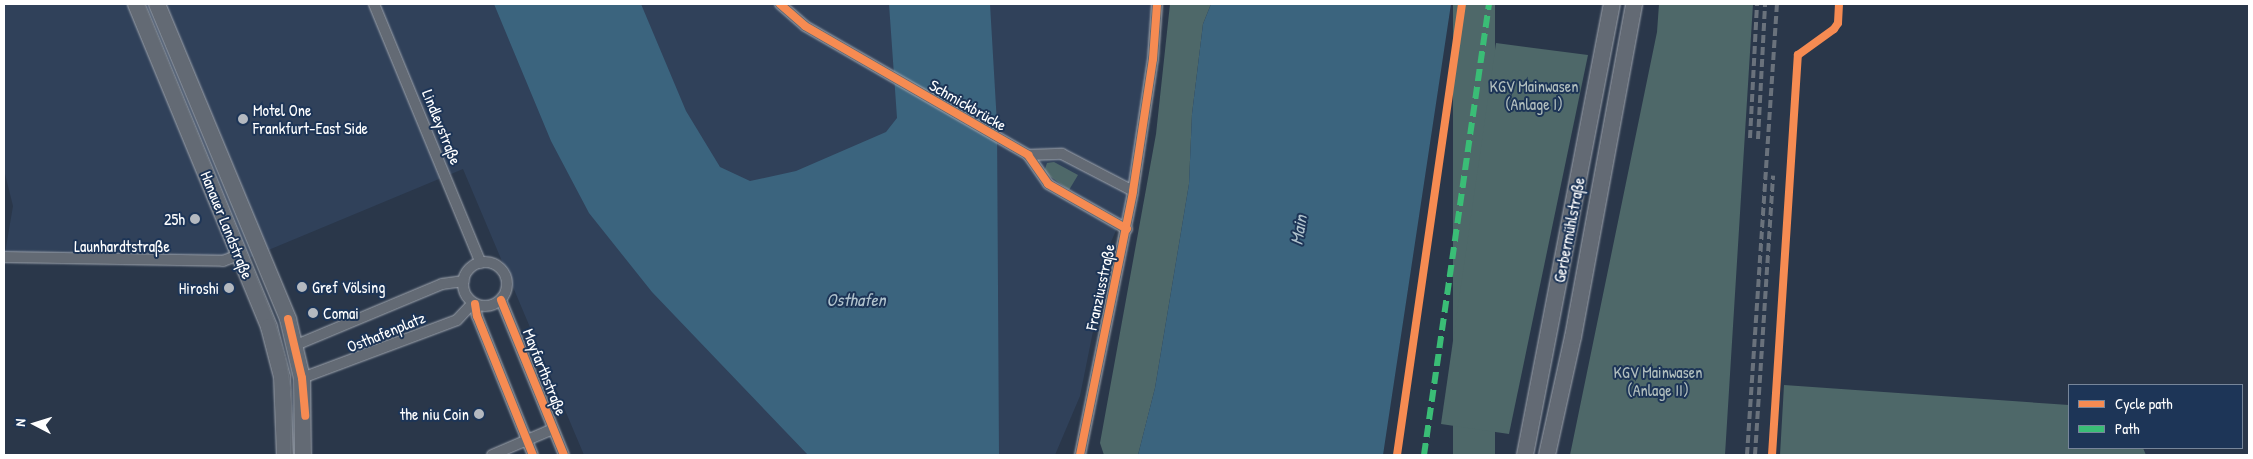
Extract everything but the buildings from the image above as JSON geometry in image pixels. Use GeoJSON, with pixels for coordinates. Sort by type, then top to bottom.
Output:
{"type":"FeatureCollection","features":[{"type":"Feature","properties":{"kind":"main road","name":"Hanauer Landstraße"},"geometry":{"type":"LineString","coordinates":[[136,4],[269,327],[280,370],[284,455]]}},
{"type":"Feature","properties":{"kind":"main road","name":"Hanauer Landstraße"},"geometry":{"type":"LineString","coordinates":[[157,4],[248,221],[296,345],[302,378],[303,455]]}},
{"type":"Feature","properties":{"kind":"main road","name":"Gerbermühlstraße"},"geometry":{"type":"LineString","coordinates":[[1525,455],[1612,4]]}},
{"type":"Feature","properties":{"kind":"main road","name":"Gerbermühlstraße"},"geometry":{"type":"LineString","coordinates":[[1547,455],[1573,336],[1634,4]]}},
{"type":"Feature","properties":{"kind":"main road"},"geometry":{"type":"LineString","coordinates":[[248,221],[239,255],[268,274]]}},
{"type":"Feature","properties":{"kind":"main road"},"geometry":{"type":"LineString","coordinates":[[296,345],[280,370],[302,378]]}},
{"type":"Feature","properties":{"kind":"street","name":"Lindleystraße"},"geometry":{"type":"LineString","coordinates":[[374,4],[481,263]]}},
{"type":"Feature","properties":{"kind":"street","name":"Schmickbrücke"},"geometry":{"type":"LineString","coordinates":[[780,4],[805,26],[1028,155]]}},
{"type":"Feature","properties":{"kind":"street","name":"Franziusstraße"},"geometry":{"type":"LineString","coordinates":[[1080,455],[1127,229],[1153,59],[1157,4]]}},
{"type":"Feature","properties":{"kind":"street"},"geometry":{"type":"LineString","coordinates":[[1028,155],[1062,154],[1133,191]]}},
{"type":"Feature","properties":{"kind":"street"},"geometry":{"type":"LineString","coordinates":[[1028,155],[1048,184],[1127,229]]}},
{"type":"Feature","properties":{"kind":"street","name":"Launhardtstraße"},"geometry":{"type":"LineString","coordinates":[[4,257],[223,261],[239,255]]}},
{"type":"Feature","properties":{"kind":"street"},"geometry":{"type":"LineString","coordinates":[[481,263],[490,263],[503,271],[507,286],[501,300],[490,306],[474,303],[467,296],[464,281],[472,267],[481,263]]}},
{"type":"Feature","properties":{"kind":"street","name":"Osthafenplatz"},"geometry":{"type":"LineString","coordinates":[[296,345],[442,284],[464,281]]}},
{"type":"Feature","properties":{"kind":"street","name":"Mayfarthstraße"},"geometry":{"type":"LineString","coordinates":[[501,300],[564,455]]}},
{"type":"Feature","properties":{"kind":"street"},"geometry":{"type":"LineString","coordinates":[[474,303],[476,316],[533,455]]}},
{"type":"Feature","properties":{"kind":"street","name":"Osthafenplatz"},"geometry":{"type":"LineString","coordinates":[[302,378],[457,320],[474,303]]}},
{"type":"Feature","properties":{"kind":"street"},"geometry":{"type":"LineString","coordinates":[[492,455],[553,429]]}},
{"type":"Feature","properties":{"kind":"shaded area","name":"Osthafen"},"geometry":{"type":"Polygon","coordinates":[[[4,4],[1157,4],[1133,191],[1111,242],[1080,396],[1055,455],[584,455],[463,169],[237,263],[4,259],[13,206],[4,170],[4,4]]]}},
{"type":"Feature","properties":{"kind":"green space"},"geometry":{"type":"Polygon","coordinates":[[[1170,4],[1211,4],[1203,24],[1192,114],[1189,184],[1155,388],[1138,455],[1104,455],[1100,443],[1156,134],[1170,4]]]}},
{"type":"Feature","properties":{"kind":"green space"},"geometry":{"type":"Polygon","coordinates":[[[1453,4],[1495,4],[1495,455],[1453,455],[1453,4]]]}},
{"type":"Feature","properties":{"kind":"green space","name":"KGV Mainwasen (Anlage II)"},"geometry":{"type":"Polygon","coordinates":[[[1659,4],[1753,4],[1725,455],[1570,455],[1657,32],[1659,4]]]}},
{"type":"Feature","properties":{"kind":"green space","name":"KGV Mainwasen (Anlage I)"},"geometry":{"type":"Polygon","coordinates":[[[1496,43],[1588,55],[1509,434],[1441,424],[1496,43]]]}},
{"type":"Feature","properties":{"kind":"green space"},"geometry":{"type":"Polygon","coordinates":[[[1054,162],[1078,175],[1069,190],[1044,172],[1047,163],[1054,162]]]}},
{"type":"Feature","properties":{"kind":"green space"},"geometry":{"type":"Polygon","coordinates":[[[1784,385],[2068,405],[2068,449],[2143,449],[2146,455],[1780,455],[1784,385]]]}},
{"type":"Feature","properties":{"kind":"water","name":"Osthafen"},"geometry":{"type":"Polygon","coordinates":[[[494,4],[641,4],[686,111],[720,167],[750,181],[796,171],[886,132],[897,118],[889,4],[990,4],[997,124],[999,455],[808,455],[652,292],[589,213],[551,141],[494,4]]]}},
{"type":"Feature","properties":{"kind":"water","name":"Main"},"geometry":{"type":"Polygon","coordinates":[[[1211,4],[1451,4],[1383,455],[1138,455],[1155,388],[1189,184],[1192,114],[1203,24],[1211,4]]]}},
{"type":"Feature","properties":{"kind":"tram line"},"geometry":{"type":"LineString","coordinates":[[144,4],[275,324],[285,356],[291,395],[290,455]]}},
{"type":"Feature","properties":{"kind":"railway"},"geometry":{"type":"LineString","coordinates":[[1750,138],[1757,4]]}},
{"type":"Feature","properties":{"kind":"railway"},"geometry":{"type":"LineString","coordinates":[[1758,139],[1765,4]]}},
{"type":"Feature","properties":{"kind":"railway"},"geometry":{"type":"LineString","coordinates":[[1747,455],[1777,4]]}},
{"type":"Feature","properties":{"kind":"railway"},"geometry":{"type":"LineString","coordinates":[[1755,455],[1773,176]]}},
{"type":"Feature","properties":{"kind":"marked path"},"geometry":{"type":"LineString","coordinates":[[1424,455],[1489,4]]}},
{"type":"Feature","properties":{"kind":"cycle path"},"geometry":{"type":"LineString","coordinates":[[780,4],[805,26],[1028,155],[1048,184],[1127,229]]}},
{"type":"Feature","properties":{"kind":"cycle path"},"geometry":{"type":"LineString","coordinates":[[1080,455],[1133,191],[1153,59],[1157,4]]}},
{"type":"Feature","properties":{"kind":"cycle path"},"geometry":{"type":"LineString","coordinates":[[1397,455],[1462,4]]}},
{"type":"Feature","properties":{"kind":"cycle path"},"geometry":{"type":"LineString","coordinates":[[1772,455],[1798,55],[1834,29],[1838,23],[1839,4]]}},
{"type":"Feature","properties":{"kind":"cycle path"},"geometry":{"type":"LineString","coordinates":[[501,300],[564,455]]}},
{"type":"Feature","properties":{"kind":"cycle path"},"geometry":{"type":"LineString","coordinates":[[475,304],[477,316],[533,455]]}},
{"type":"Feature","properties":{"kind":"cycle path"},"geometry":{"type":"LineString","coordinates":[[288,319],[302,378],[305,416]]}},
{"type":"Feature","properties":{"kind":"place","name":"Motel One Frankfurt-East Side"},"geometry":{"type":"Point","coordinates":[243,119]}},
{"type":"Feature","properties":{"kind":"place","name":"25h"},"geometry":{"type":"Point","coordinates":[195,219]}},
{"type":"Feature","properties":{"kind":"place","name":"Gref Völsing"},"geometry":{"type":"Point","coordinates":[302,287]}},
{"type":"Feature","properties":{"kind":"place","name":"Hiroshi"},"geometry":{"type":"Point","coordinates":[229,288]}},
{"type":"Feature","properties":{"kind":"place","name":"Comai"},"geometry":{"type":"Point","coordinates":[313,313]}},
{"type":"Feature","properties":{"kind":"place","name":"the niu Coin"},"geometry":{"type":"Point","coordinates":[479,414]}}]}
